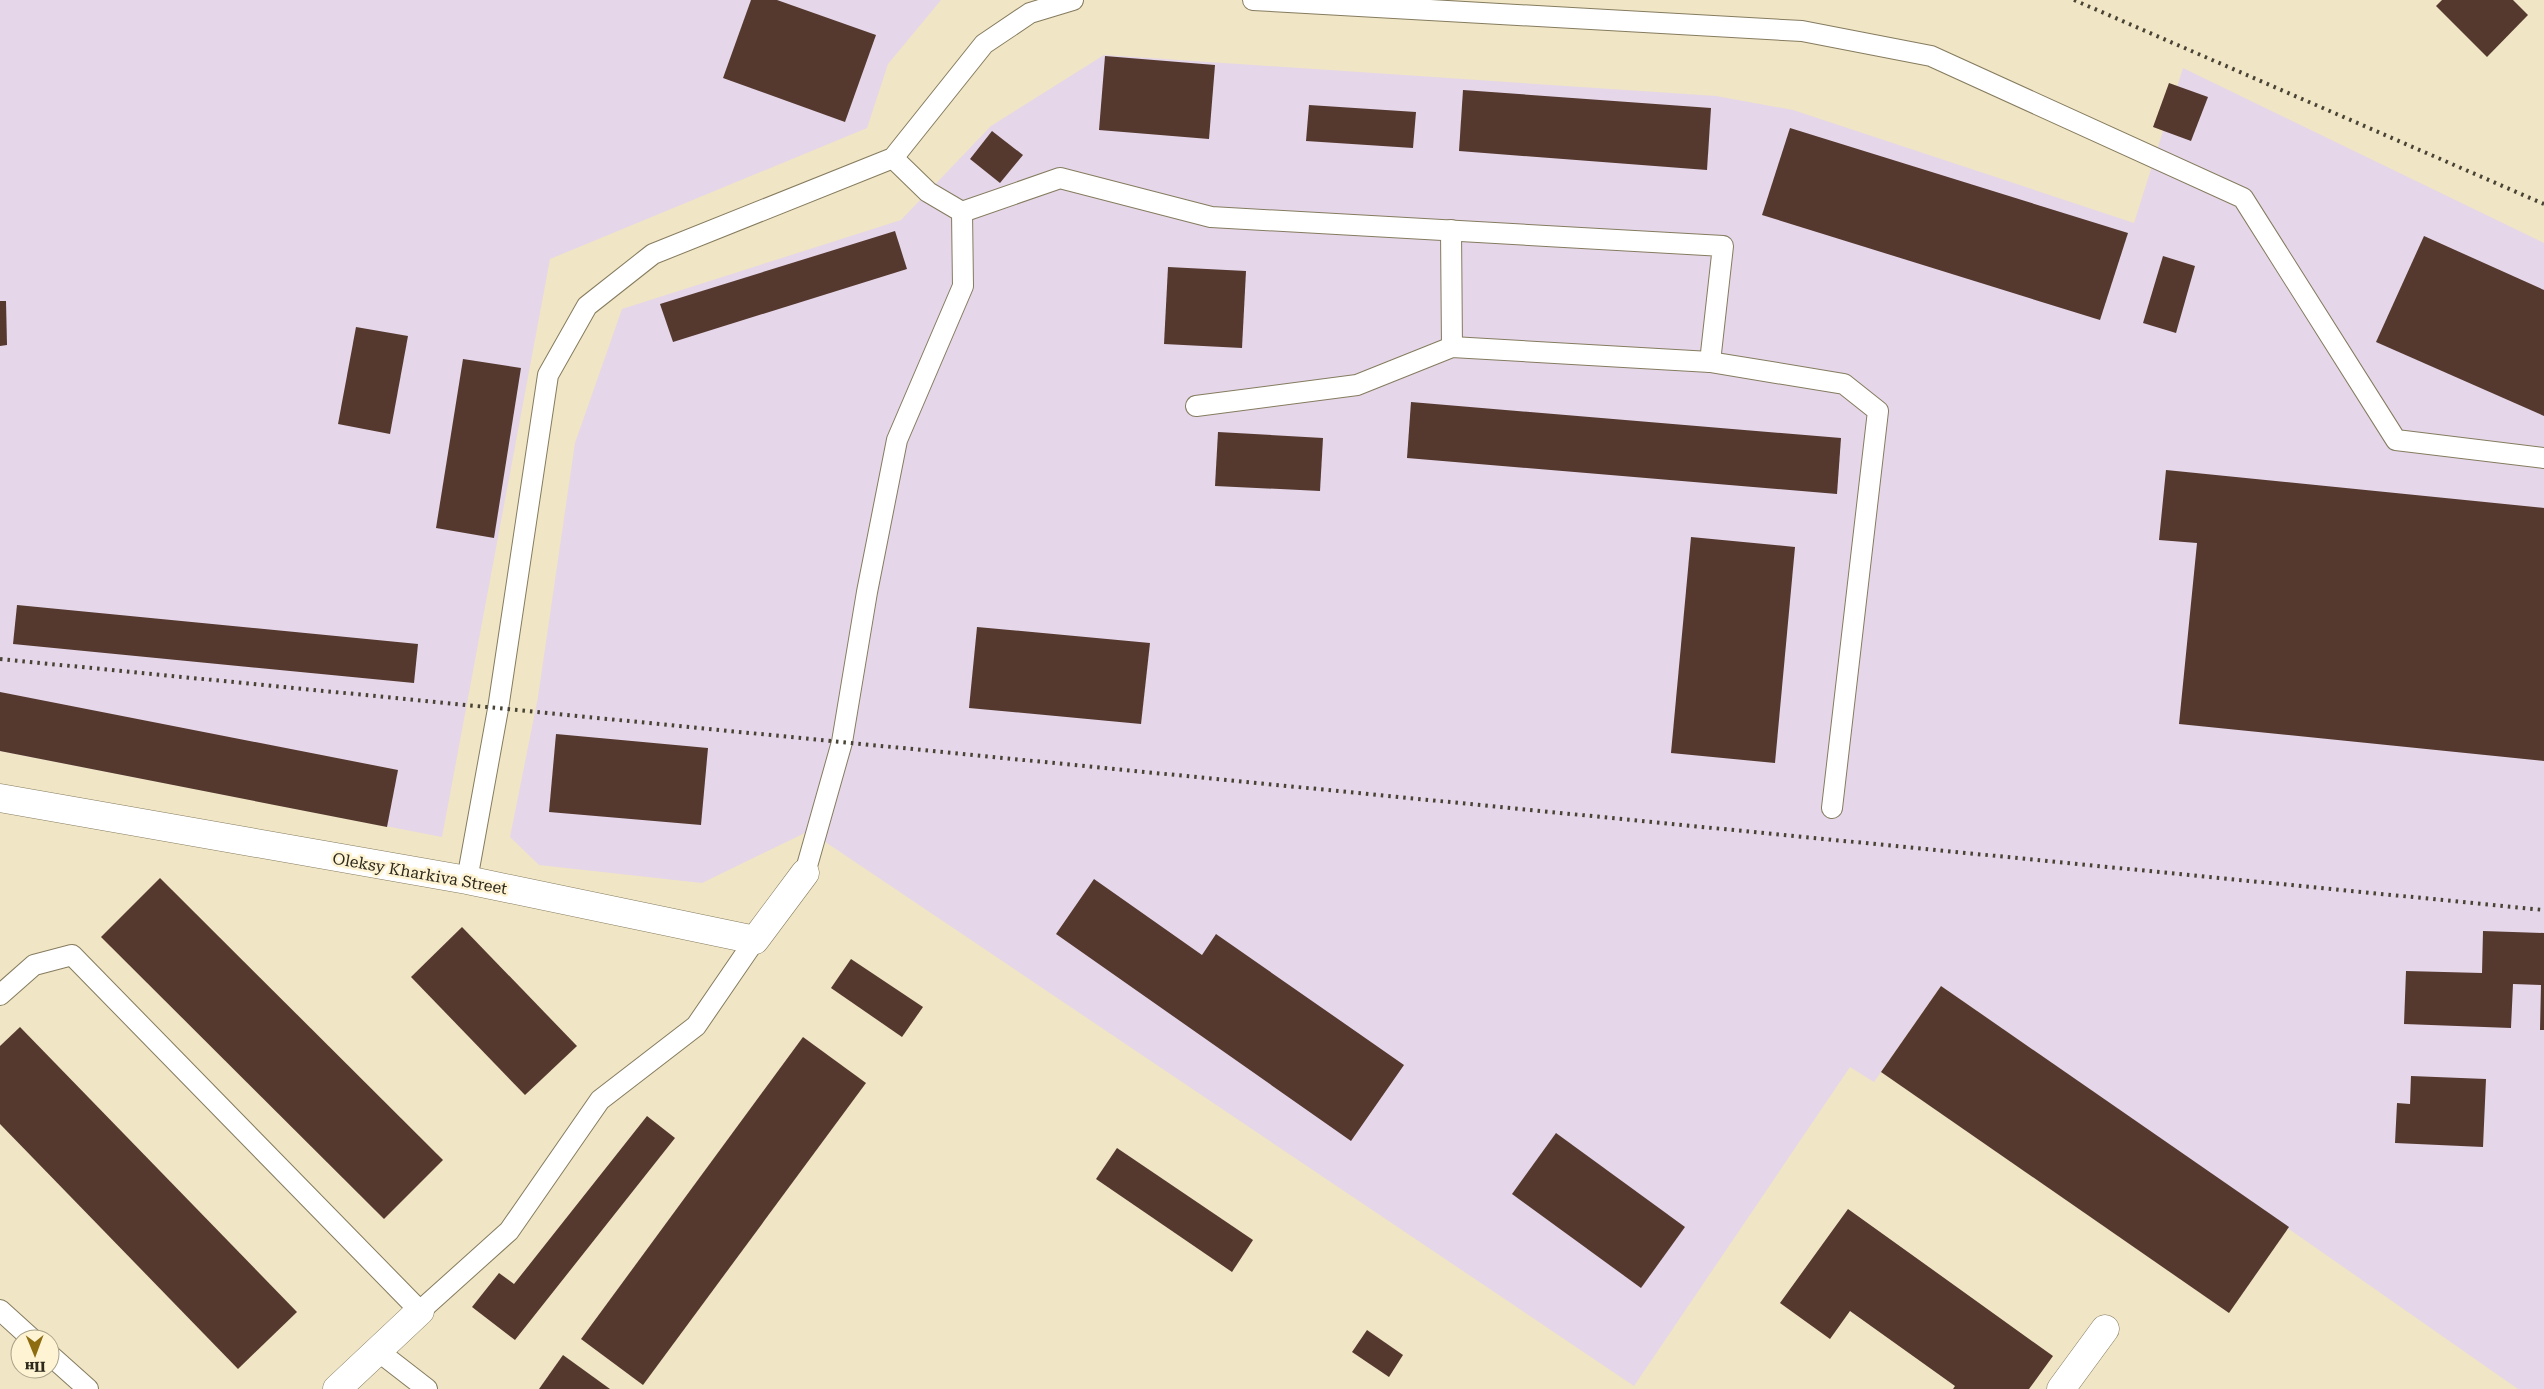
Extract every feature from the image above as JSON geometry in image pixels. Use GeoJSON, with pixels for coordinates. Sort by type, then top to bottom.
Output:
{"type":"FeatureCollection","features":[{"type":"Feature","properties":{"kind":"street","name":"Oleksy Kharkiva Street"},"geometry":{"type":"LineString","coordinates":[[0,798],[466,880],[755,940]]}},
{"type":"Feature","properties":{"kind":"street"},"geometry":{"type":"LineString","coordinates":[[755,940],[805,873]]}},
{"type":"Feature","properties":{"kind":"street"},"geometry":{"type":"LineString","coordinates":[[338,1389],[420,1312]]}},
{"type":"Feature","properties":{"kind":"street"},"geometry":{"type":"LineString","coordinates":[[2061,1389],[2106,1329]]}},
{"type":"Feature","properties":{"kind":"lane"},"geometry":{"type":"LineString","coordinates":[[466,880],[498,709],[548,375],[587,306],[653,254],[893,158],[984,44],[1030,13],[1073,0]]}},
{"type":"Feature","properties":{"kind":"lane"},"geometry":{"type":"LineString","coordinates":[[1253,0],[1802,31],[1931,56],[2242,198],[2396,440],[2544,458]]}},
{"type":"Feature","properties":{"kind":"lane"},"geometry":{"type":"LineString","coordinates":[[893,158],[928,192],[962,212],[1060,178],[1211,216],[1723,246],[1710,362]]}},
{"type":"Feature","properties":{"kind":"lane"},"geometry":{"type":"LineString","coordinates":[[805,873],[842,742],[867,592],[896,440],[963,286],[962,212]]}},
{"type":"Feature","properties":{"kind":"lane"},"geometry":{"type":"LineString","coordinates":[[1451,230],[1452,347]]}},
{"type":"Feature","properties":{"kind":"lane"},"geometry":{"type":"LineString","coordinates":[[1196,406],[1357,385],[1452,347],[1710,362],[1844,384],[1878,411],[1832,808]]}},
{"type":"Feature","properties":{"kind":"lane"},"geometry":{"type":"LineString","coordinates":[[0,995],[34,966],[72,955],[420,1312],[509,1231],[600,1100],[696,1026],[755,940]]}},
{"type":"Feature","properties":{"kind":"lane"},"geometry":{"type":"LineString","coordinates":[[0,1310],[21,1329]]}},
{"type":"Feature","properties":{"kind":"lane"},"geometry":{"type":"LineString","coordinates":[[378,1351],[427,1389]]}},
{"type":"Feature","properties":{"kind":"lane"},"geometry":{"type":"LineString","coordinates":[[60,1364],[88,1389]]}},
{"type":"Feature","properties":{"kind":"shaded area"},"geometry":{"type":"Polygon","coordinates":[[[0,0],[941,0],[888,64],[867,128],[550,259],[442,837],[0,751],[0,0]]]}},
{"type":"Feature","properties":{"kind":"shaded area"},"geometry":{"type":"Polygon","coordinates":[[[1104,55],[1716,96],[1793,110],[2134,223],[2183,68],[2544,243],[2544,1389],[2518,1389],[1941,986],[1874,1082],[1850,1067],[1634,1386],[809,831],[702,883],[539,865],[510,837],[538,697],[575,443],[622,309],[901,220],[991,126],[1104,55]]]}},
{"type":"Feature","properties":{"kind":"building"},"geometry":{"type":"Polygon","coordinates":[[[751,0],[777,0],[876,35],[845,122],[723,78],[751,0]]]}},
{"type":"Feature","properties":{"kind":"building"},"geometry":{"type":"Polygon","coordinates":[[[2442,0],[2513,0],[2528,15],[2487,57],[2436,6],[2442,0]]]}},
{"type":"Feature","properties":{"kind":"building"},"geometry":{"type":"Polygon","coordinates":[[[1105,56],[1215,65],[1209,139],[1099,130],[1105,56]]]}},
{"type":"Feature","properties":{"kind":"building"},"geometry":{"type":"Polygon","coordinates":[[[2169,83],[2208,97],[2191,141],[2153,127],[2169,83]]]}},
{"type":"Feature","properties":{"kind":"building"},"geometry":{"type":"Polygon","coordinates":[[[1463,90],[1711,108],[1707,170],[1459,151],[1463,90]]]}},
{"type":"Feature","properties":{"kind":"building"},"geometry":{"type":"Polygon","coordinates":[[[1309,105],[1416,112],[1413,148],[1306,141],[1309,105]]]}},
{"type":"Feature","properties":{"kind":"building"},"geometry":{"type":"Polygon","coordinates":[[[1790,128],[2128,233],[2100,320],[1762,215],[1790,128]]]}},
{"type":"Feature","properties":{"kind":"building"},"geometry":{"type":"Polygon","coordinates":[[[992,131],[1023,155],[1000,183],[970,159],[992,131]]]}},
{"type":"Feature","properties":{"kind":"building"},"geometry":{"type":"Polygon","coordinates":[[[895,231],[907,269],[673,342],[660,304],[895,231]]]}},
{"type":"Feature","properties":{"kind":"building"},"geometry":{"type":"Polygon","coordinates":[[[2424,236],[2544,290],[2544,416],[2376,342],[2424,236]]]}},
{"type":"Feature","properties":{"kind":"building"},"geometry":{"type":"Polygon","coordinates":[[[2163,256],[2195,266],[2176,333],[2143,323],[2163,256]]]}},
{"type":"Feature","properties":{"kind":"building"},"geometry":{"type":"Polygon","coordinates":[[[1168,267],[1246,271],[1242,348],[1164,344],[1168,267]]]}},
{"type":"Feature","properties":{"kind":"building"},"geometry":{"type":"Polygon","coordinates":[[[0,301],[6,301],[7,345],[0,346],[0,301]]]}},
{"type":"Feature","properties":{"kind":"building"},"geometry":{"type":"Polygon","coordinates":[[[356,327],[408,336],[390,434],[338,424],[356,327]]]}},
{"type":"Feature","properties":{"kind":"building"},"geometry":{"type":"Polygon","coordinates":[[[463,359],[521,368],[494,538],[436,528],[463,359]]]}},
{"type":"Feature","properties":{"kind":"building"},"geometry":{"type":"Polygon","coordinates":[[[1411,402],[1841,438],[1837,494],[1407,458],[1411,402]]]}},
{"type":"Feature","properties":{"kind":"building"},"geometry":{"type":"Polygon","coordinates":[[[1218,432],[1323,438],[1320,491],[1215,486],[1218,432]]]}},
{"type":"Feature","properties":{"kind":"building"},"geometry":{"type":"Polygon","coordinates":[[[2166,470],[2544,508],[2544,761],[2179,724],[2197,543],[2159,540],[2166,470]]]}},
{"type":"Feature","properties":{"kind":"building"},"geometry":{"type":"Polygon","coordinates":[[[1691,537],[1795,547],[1775,763],[1671,753],[1691,537]]]}},
{"type":"Feature","properties":{"kind":"building"},"geometry":{"type":"Polygon","coordinates":[[[17,605],[418,644],[414,683],[13,644],[17,605]]]}},
{"type":"Feature","properties":{"kind":"building"},"geometry":{"type":"Polygon","coordinates":[[[977,627],[1150,643],[1141,724],[969,708],[977,627]]]}},
{"type":"Feature","properties":{"kind":"building"},"geometry":{"type":"Polygon","coordinates":[[[0,692],[398,770],[387,827],[0,751],[0,692]]]}},
{"type":"Feature","properties":{"kind":"building"},"geometry":{"type":"Polygon","coordinates":[[[556,734],[708,748],[701,825],[549,812],[556,734]]]}},
{"type":"Feature","properties":{"kind":"building"},"geometry":{"type":"Polygon","coordinates":[[[160,878],[443,1160],[384,1219],[101,937],[160,878]]]}},
{"type":"Feature","properties":{"kind":"building"},"geometry":{"type":"Polygon","coordinates":[[[1094,879],[1202,955],[1216,934],[1404,1065],[1351,1141],[1056,934],[1094,879]]]}},
{"type":"Feature","properties":{"kind":"building"},"geometry":{"type":"Polygon","coordinates":[[[462,927],[577,1046],[525,1095],[411,977],[462,927]]]}},
{"type":"Feature","properties":{"kind":"building"},"geometry":{"type":"Polygon","coordinates":[[[2483,931],[2544,933],[2544,1030],[2540,1030],[2541,985],[2513,984],[2511,1028],[2404,1024],[2406,971],[2482,973],[2483,931]]]}},
{"type":"Feature","properties":{"kind":"building"},"geometry":{"type":"Polygon","coordinates":[[[851,959],[923,1007],[902,1037],[831,988],[851,959]]]}},
{"type":"Feature","properties":{"kind":"building"},"geometry":{"type":"Polygon","coordinates":[[[1941,986],[2289,1227],[2229,1313],[1881,1072],[1941,986]]]}},
{"type":"Feature","properties":{"kind":"building"},"geometry":{"type":"Polygon","coordinates":[[[20,1027],[297,1312],[238,1369],[0,1124],[0,1046],[20,1027]]]}},
{"type":"Feature","properties":{"kind":"building"},"geometry":{"type":"Polygon","coordinates":[[[803,1037],[866,1083],[643,1385],[581,1339],[803,1037]]]}},
{"type":"Feature","properties":{"kind":"building"},"geometry":{"type":"Polygon","coordinates":[[[2411,1076],[2486,1079],[2483,1147],[2395,1143],[2397,1103],[2410,1104],[2411,1076]]]}},
{"type":"Feature","properties":{"kind":"building"},"geometry":{"type":"Polygon","coordinates":[[[647,1116],[675,1138],[515,1340],[472,1307],[499,1273],[514,1284],[647,1116]]]}},
{"type":"Feature","properties":{"kind":"building"},"geometry":{"type":"Polygon","coordinates":[[[1556,1133],[1685,1227],[1641,1288],[1512,1194],[1556,1133]]]}},
{"type":"Feature","properties":{"kind":"building"},"geometry":{"type":"Polygon","coordinates":[[[1117,1148],[1253,1240],[1232,1272],[1096,1179],[1117,1148]]]}},
{"type":"Feature","properties":{"kind":"building"},"geometry":{"type":"Polygon","coordinates":[[[1848,1209],[2053,1356],[2029,1389],[1953,1389],[1955,1386],[1850,1311],[1830,1339],[1780,1303],[1848,1209]]]}},
{"type":"Feature","properties":{"kind":"building"},"geometry":{"type":"Polygon","coordinates":[[[1367,1330],[1403,1355],[1389,1377],[1352,1352],[1367,1330]]]}},
{"type":"Feature","properties":{"kind":"building"},"geometry":{"type":"Polygon","coordinates":[[[563,1355],[610,1389],[539,1389],[563,1355]]]}},
{"type":"Feature","properties":{"kind":"railway"},"geometry":{"type":"LineString","coordinates":[[2074,0],[2544,204]]}},
{"type":"Feature","properties":{"kind":"railway"},"geometry":{"type":"LineString","coordinates":[[0,659],[2544,910]]}}]}
